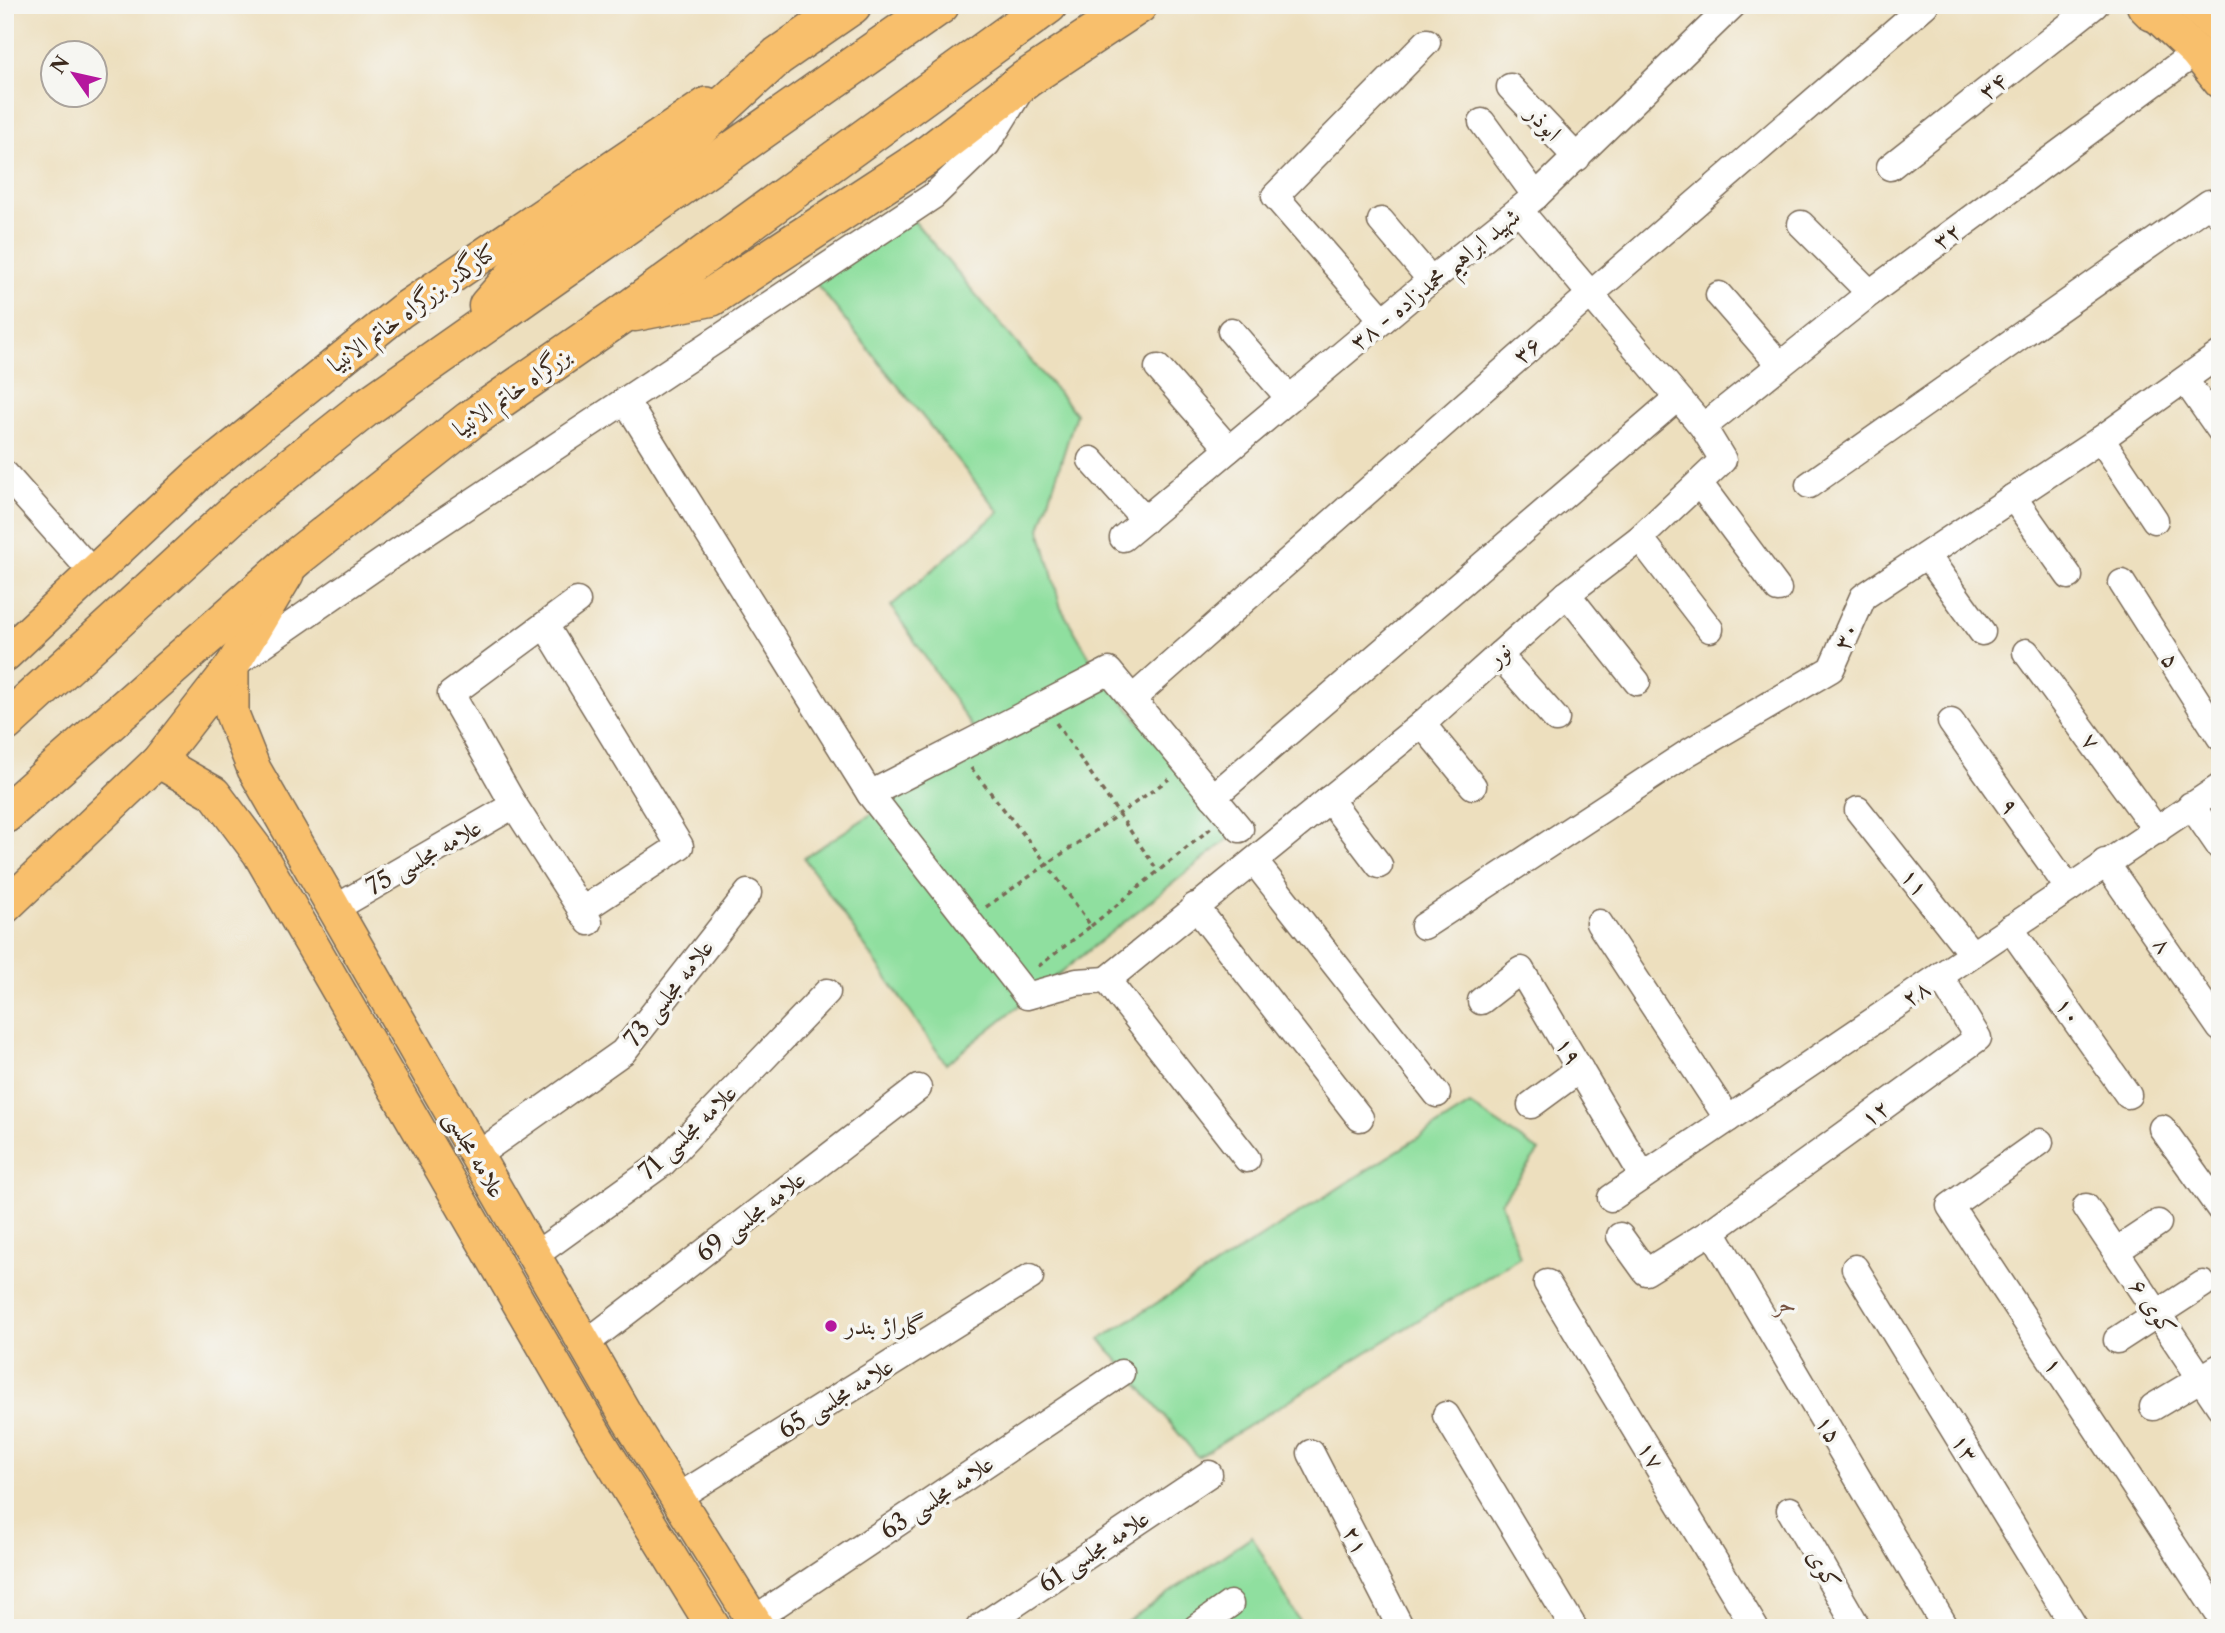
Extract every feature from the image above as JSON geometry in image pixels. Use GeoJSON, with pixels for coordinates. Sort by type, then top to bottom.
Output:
{"type":"FeatureCollection","features":[{"type":"Feature","properties":{"kind":"highway","name":"کنارگذر بزرگراه خاتم الانبیا"},"geometry":{"type":"LineString","coordinates":[[778,56],[852,5]]}},
{"type":"Feature","properties":{"kind":"highway"},"geometry":{"type":"LineString","coordinates":[[5,723],[243,505],[363,409],[445,355],[940,5]]}},
{"type":"Feature","properties":{"kind":"highway","name":"بزرگراه خاتم الانبیا"},"geometry":{"type":"LineString","coordinates":[[5,814],[297,556],[470,420],[623,314],[1048,5]]}},
{"type":"Feature","properties":{"kind":"highway"},"geometry":{"type":"LineString","coordinates":[[623,314],[711,297],[925,157],[1026,79],[1138,5]]}},
{"type":"Feature","properties":{"kind":"highway"},"geometry":{"type":"LineString","coordinates":[[445,355],[524,265],[656,167],[778,56]]}},
{"type":"Feature","properties":{"kind":"highway"},"geometry":{"type":"LineString","coordinates":[[5,706],[77,655]]}},
{"type":"Feature","properties":{"kind":"main road"},"geometry":{"type":"LineString","coordinates":[[2193,5],[2220,30]]}},
{"type":"Feature","properties":{"kind":"main road"},"geometry":{"type":"LineString","coordinates":[[2150,8],[2196,52],[2220,82]]}},
{"type":"Feature","properties":{"kind":"main road","name":"کنارگذر بزرگراه خاتم الانبیا"},"geometry":{"type":"LineString","coordinates":[[5,655],[198,475],[401,312],[778,56]]}},
{"type":"Feature","properties":{"kind":"main road"},"geometry":{"type":"LineString","coordinates":[[5,907],[158,761],[232,666],[297,556]]}},
{"type":"Feature","properties":{"kind":"main road","name":"علامه مجلسی"},"geometry":{"type":"LineString","coordinates":[[232,666],[232,713],[254,769],[628,1419],[755,1624]]}},
{"type":"Feature","properties":{"kind":"main road","name":"علامه مجلسی"},"geometry":{"type":"LineString","coordinates":[[158,761],[214,793],[273,877],[597,1438],[714,1628]]}},
{"type":"Feature","properties":{"kind":"main road"},"geometry":{"type":"LineString","coordinates":[[273,877],[279,857],[287,853],[305,859]]}},
{"type":"Feature","properties":{"kind":"main road"},"geometry":{"type":"LineString","coordinates":[[597,1438],[628,1419]]}},
{"type":"Feature","properties":{"kind":"street","name":"شهید ابراهیم محمدزاده - ۳۸"},"geometry":{"type":"LineString","coordinates":[[1123,538],[1431,279],[1528,203],[1733,5]]}},
{"type":"Feature","properties":{"kind":"street","name":"۳۶"},"geometry":{"type":"LineString","coordinates":[[1132,699],[1590,294],[1925,5]]}},
{"type":"Feature","properties":{"kind":"street","name":"۳۴"},"geometry":{"type":"LineString","coordinates":[[1891,167],[2095,5]]}},
{"type":"Feature","properties":{"kind":"street"},"geometry":{"type":"LineString","coordinates":[[1383,320],[1275,196],[1427,42]]}},
{"type":"Feature","properties":{"kind":"street","name":"۳۲"},"geometry":{"type":"LineString","coordinates":[[1703,427],[1870,293],[2196,52]]}},
{"type":"Feature","properties":{"kind":"street"},"geometry":{"type":"LineString","coordinates":[[232,666],[933,196],[987,144],[1026,79]]}},
{"type":"Feature","properties":{"kind":"street","name":"ابوذر"},"geometry":{"type":"LineString","coordinates":[[1510,88],[1577,158]]}},
{"type":"Feature","properties":{"kind":"street","name":"نور"},"geometry":{"type":"LineString","coordinates":[[1107,980],[1422,724],[1567,594],[1640,538],[1723,460],[1703,427],[1590,294],[1528,203],[1482,122]]}},
{"type":"Feature","properties":{"kind":"street"},"geometry":{"type":"LineString","coordinates":[[1809,485],[2208,202],[2220,215]]}},
{"type":"Feature","properties":{"kind":"street"},"geometry":{"type":"LineString","coordinates":[[1381,221],[1431,279]]}},
{"type":"Feature","properties":{"kind":"street"},"geometry":{"type":"LineString","coordinates":[[1801,224],[1870,293]]}},
{"type":"Feature","properties":{"kind":"street"},"geometry":{"type":"LineString","coordinates":[[1719,295],[1780,365]]}},
{"type":"Feature","properties":{"kind":"street"},"geometry":{"type":"LineString","coordinates":[[1231,331],[1289,398]]}},
{"type":"Feature","properties":{"kind":"street","name":"۳۰"},"geometry":{"type":"LineString","coordinates":[[1424,926],[1689,752],[1831,668],[1863,597],[1928,557],[2220,354]]}},
{"type":"Feature","properties":{"kind":"street"},"geometry":{"type":"LineString","coordinates":[[1158,368],[1229,449]]}},
{"type":"Feature","properties":{"kind":"street"},"geometry":{"type":"LineString","coordinates":[[2185,380],[2220,430]]}},
{"type":"Feature","properties":{"kind":"street"},"geometry":{"type":"LineString","coordinates":[[870,794],[1109,671],[1227,814],[1677,398]]}},
{"type":"Feature","properties":{"kind":"street"},"geometry":{"type":"LineString","coordinates":[[625,400],[870,794],[1015,984],[1027,996],[1077,982],[1107,980],[1247,1159]]}},
{"type":"Feature","properties":{"kind":"street"},"geometry":{"type":"LineString","coordinates":[[2101,439],[2155,520]]}},
{"type":"Feature","properties":{"kind":"street"},"geometry":{"type":"LineString","coordinates":[[1091,460],[1145,520]]}},
{"type":"Feature","properties":{"kind":"street"},"geometry":{"type":"LineString","coordinates":[[5,474],[93,573]]}},
{"type":"Feature","properties":{"kind":"street"},"geometry":{"type":"LineString","coordinates":[[1699,483],[1778,589]]}},
{"type":"Feature","properties":{"kind":"street"},"geometry":{"type":"LineString","coordinates":[[2013,497],[2069,576]]}},
{"type":"Feature","properties":{"kind":"street"},"geometry":{"type":"LineString","coordinates":[[1640,538],[1710,629]]}},
{"type":"Feature","properties":{"kind":"street"},"geometry":{"type":"LineString","coordinates":[[1928,557],[1982,632]]}},
{"type":"Feature","properties":{"kind":"street","name":"۵"},"geometry":{"type":"LineString","coordinates":[[2122,583],[2220,737]]}},
{"type":"Feature","properties":{"kind":"street"},"geometry":{"type":"LineString","coordinates":[[1567,594],[1637,682]]}},
{"type":"Feature","properties":{"kind":"street"},"geometry":{"type":"LineString","coordinates":[[545,625],[680,846],[585,917],[514,806],[451,694],[577,601]]}},
{"type":"Feature","properties":{"kind":"street","name":"۷"},"geometry":{"type":"LineString","coordinates":[[2026,652],[2157,831]]}},
{"type":"Feature","properties":{"kind":"street"},"geometry":{"type":"LineString","coordinates":[[1499,655],[1556,719]]}},
{"type":"Feature","properties":{"kind":"street","name":"۹"},"geometry":{"type":"LineString","coordinates":[[1951,722],[2069,889]]}},
{"type":"Feature","properties":{"kind":"street"},"geometry":{"type":"LineString","coordinates":[[1422,724],[1473,786]]}},
{"type":"Feature","properties":{"kind":"street","name":"۲۸"},"geometry":{"type":"LineString","coordinates":[[1611,1198],[2105,862],[2220,788]]}},
{"type":"Feature","properties":{"kind":"street"},"geometry":{"type":"LineString","coordinates":[[1329,799],[1379,865]]}},
{"type":"Feature","properties":{"kind":"street"},"geometry":{"type":"LineString","coordinates":[[2191,805],[2220,847]]}},
{"type":"Feature","properties":{"kind":"street","name":"علامه مجلسی 75"},"geometry":{"type":"LineString","coordinates":[[334,909],[514,806]]}},
{"type":"Feature","properties":{"kind":"street","name":"۱۱"},"geometry":{"type":"LineString","coordinates":[[1858,810],[1972,954]]}},
{"type":"Feature","properties":{"kind":"street"},"geometry":{"type":"LineString","coordinates":[[1254,861],[1437,1094]]}},
{"type":"Feature","properties":{"kind":"street","name":"۸"},"geometry":{"type":"LineString","coordinates":[[2105,862],[2220,1028]]}},
{"type":"Feature","properties":{"kind":"street","name":"علامه مجلسی 73"},"geometry":{"type":"LineString","coordinates":[[476,1156],[623,1052],[748,892]]}},
{"type":"Feature","properties":{"kind":"street"},"geometry":{"type":"LineString","coordinates":[[1195,906],[1360,1118]]}},
{"type":"Feature","properties":{"kind":"street"},"geometry":{"type":"LineString","coordinates":[[1599,923],[1728,1119]]}},
{"type":"Feature","properties":{"kind":"street","name":"۱۰"},"geometry":{"type":"LineString","coordinates":[[2010,928],[2128,1095]]}},
{"type":"Feature","properties":{"kind":"street","name":"۱۹"},"geometry":{"type":"LineString","coordinates":[[1481,1001],[1521,970],[1643,1176]]}},
{"type":"Feature","properties":{"kind":"street","name":"۱۲"},"geometry":{"type":"LineString","coordinates":[[1712,1231],[1979,1038],[1940,976]]}},
{"type":"Feature","properties":{"kind":"street","name":"علامه مجلسی 71"},"geometry":{"type":"LineString","coordinates":[[534,1256],[663,1163],[827,992]]}},
{"type":"Feature","properties":{"kind":"street"},"geometry":{"type":"LineString","coordinates":[[1531,1105],[1580,1069]]}},
{"type":"Feature","properties":{"kind":"street","name":"علامه مجلسی 69"},"geometry":{"type":"LineString","coordinates":[[585,1344],[918,1088]]}},
{"type":"Feature","properties":{"kind":"street"},"geometry":{"type":"LineString","coordinates":[[2162,1128],[2220,1209]]}},
{"type":"Feature","properties":{"kind":"street","name":"۱"},"geometry":{"type":"LineString","coordinates":[[2040,1142],[1950,1206],[2220,1616]]}},
{"type":"Feature","properties":{"kind":"street","name":"کوی ۶"},"geometry":{"type":"LineString","coordinates":[[2086,1207],[2158,1315],[2211,1372],[2220,1407]]}},
{"type":"Feature","properties":{"kind":"street"},"geometry":{"type":"LineString","coordinates":[[2116,1251],[2158,1223]]}},
{"type":"Feature","properties":{"kind":"street"},"geometry":{"type":"LineString","coordinates":[[1620,1236],[1646,1272],[1712,1231]]}},
{"type":"Feature","properties":{"kind":"street","name":"۱۵"},"geometry":{"type":"LineString","coordinates":[[1712,1231],[1947,1628]]}},
{"type":"Feature","properties":{"kind":"street","name":"۱۳"},"geometry":{"type":"LineString","coordinates":[[1856,1268],[2075,1628]]}},
{"type":"Feature","properties":{"kind":"street","name":"علامه مجلسی 65"},"geometry":{"type":"LineString","coordinates":[[678,1497],[1030,1277]]}},
{"type":"Feature","properties":{"kind":"street","name":"۱۷"},"geometry":{"type":"LineString","coordinates":[[1547,1283],[1755,1628]]}},
{"type":"Feature","properties":{"kind":"street"},"geometry":{"type":"LineString","coordinates":[[2117,1340],[2203,1284]]}},
{"type":"Feature","properties":{"kind":"street"},"geometry":{"type":"LineString","coordinates":[[2153,1407],[2211,1372]]}},
{"type":"Feature","properties":{"kind":"street","name":"علامه مجلسی 63"},"geometry":{"type":"LineString","coordinates":[[755,1624],[1121,1373]]}},
{"type":"Feature","properties":{"kind":"street"},"geometry":{"type":"LineString","coordinates":[[1446,1415],[1574,1628]]}},
{"type":"Feature","properties":{"kind":"street","name":"۲۱"},"geometry":{"type":"LineString","coordinates":[[1311,1453],[1401,1628]]}},
{"type":"Feature","properties":{"kind":"street","name":"علامه مجلسی 61"},"geometry":{"type":"LineString","coordinates":[[979,1628],[1209,1474]]}},
{"type":"Feature","properties":{"kind":"street","name":"کوی"},"geometry":{"type":"LineString","coordinates":[[1790,1510],[1858,1628]]}},
{"type":"Feature","properties":{"kind":"street"},"geometry":{"type":"LineString","coordinates":[[1196,1628],[1230,1604]]}},
{"type":"Feature","properties":{"kind":"path"},"geometry":{"type":"LineString","coordinates":[[1043,705],[1158,871]]}},
{"type":"Feature","properties":{"kind":"path"},"geometry":{"type":"LineString","coordinates":[[957,749],[1047,864],[1091,926]]}},
{"type":"Feature","properties":{"kind":"path"},"geometry":{"type":"LineString","coordinates":[[967,920],[1187,767]]}},
{"type":"Feature","properties":{"kind":"path"},"geometry":{"type":"LineString","coordinates":[[1015,984],[1091,926],[1227,814]]}},
{"type":"Feature","properties":{"kind":"green space"},"geometry":{"type":"Polygon","coordinates":[[[909,215],[1076,414],[1040,529],[1061,608],[1096,668],[1232,836],[946,1064],[804,858],[982,742],[891,606],[999,512],[814,281],[909,215]]]}},
{"type":"Feature","properties":{"kind":"green space"},"geometry":{"type":"Polygon","coordinates":[[[1470,1105],[1539,1151],[1501,1202],[1520,1257],[1198,1457],[1100,1339],[1470,1105]]]}},
{"type":"Feature","properties":{"kind":"green space"},"geometry":{"type":"Polygon","coordinates":[[[1252,1536],[1303,1628],[1118,1628],[1252,1536]]]}},
{"type":"Feature","properties":{"kind":"place","name":"گاراژ بندر"},"geometry":{"type":"Point","coordinates":[831,1326]}},
{"type":"Feature","properties":{"kind":"district","name":"حر"},"geometry":{"type":"Point","coordinates":[1785,1303]}}]}
